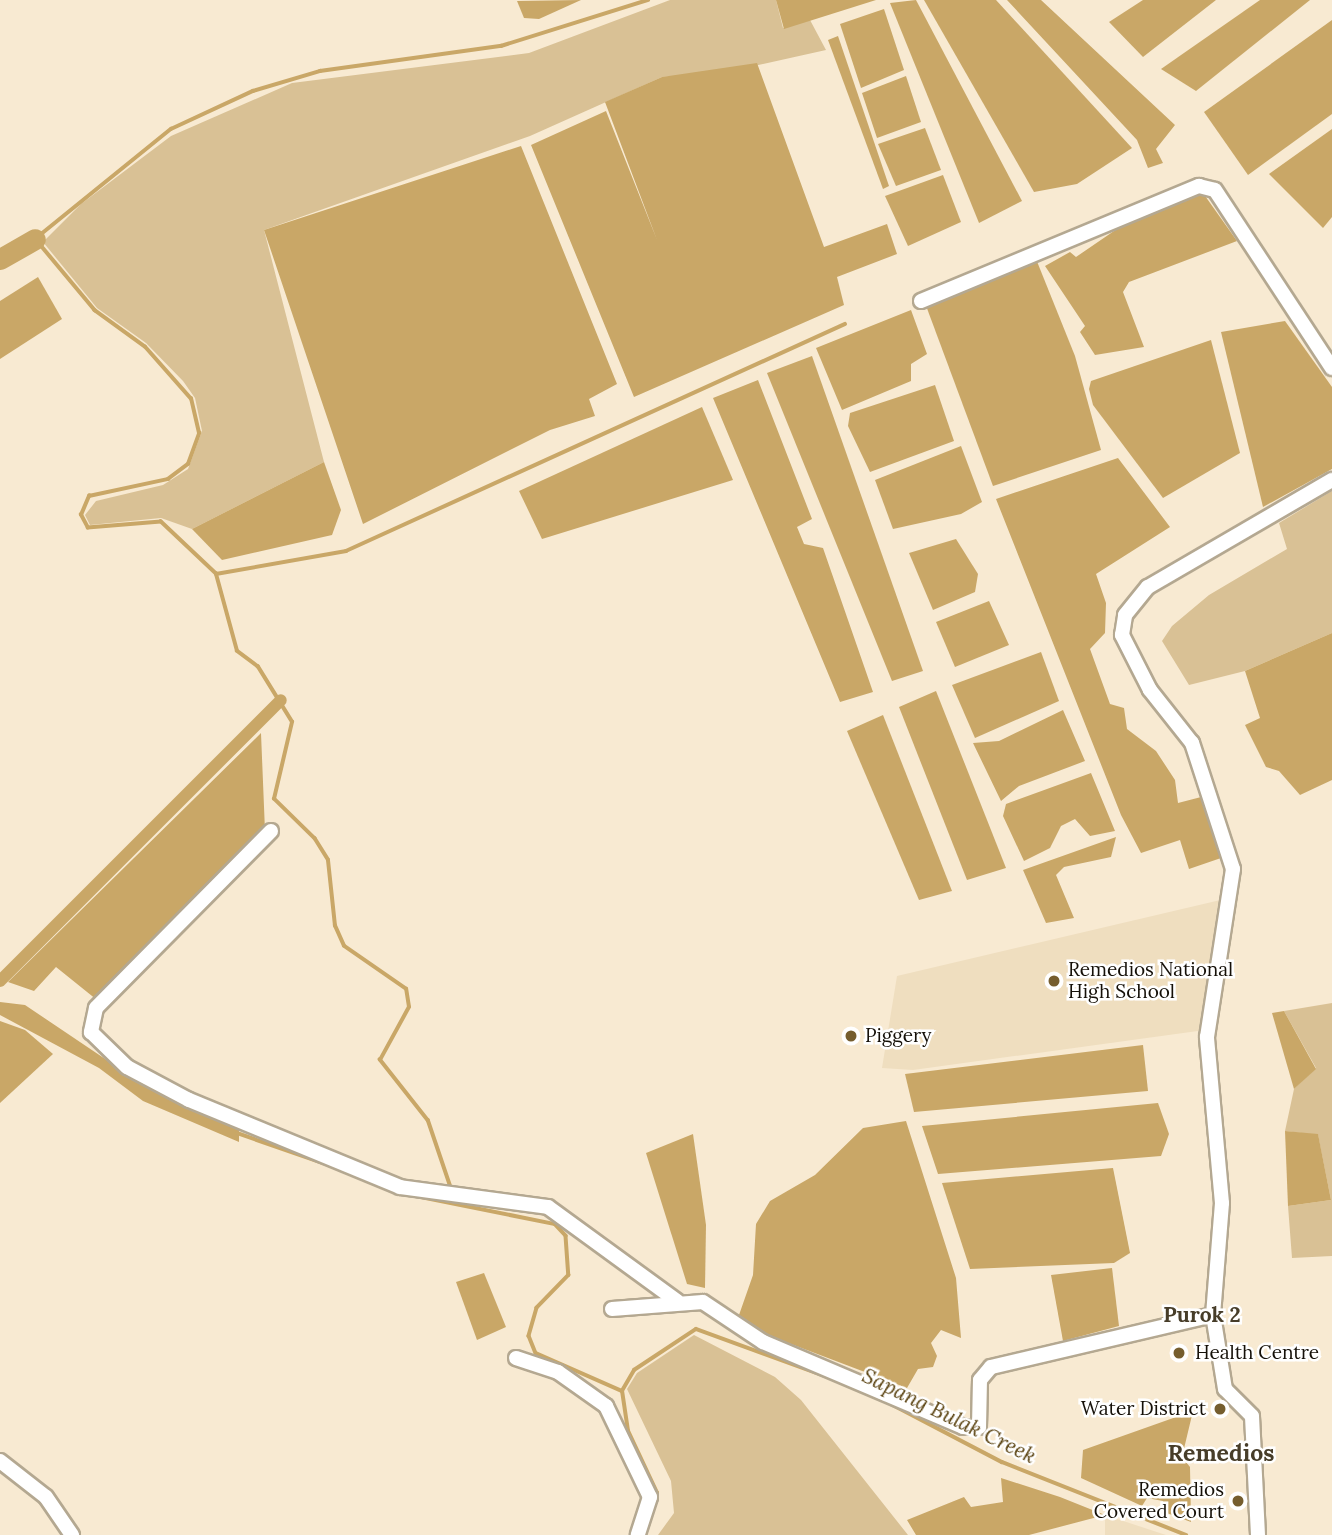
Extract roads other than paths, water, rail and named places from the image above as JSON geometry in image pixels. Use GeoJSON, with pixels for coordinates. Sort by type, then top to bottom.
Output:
{"type":"FeatureCollection","features":[{"type":"Feature","properties":{"kind":"street"},"geometry":{"type":"LineString","coordinates":[[921,301],[1199,186],[1215,190],[1332,368]]}},
{"type":"Feature","properties":{"kind":"street"},"geometry":{"type":"LineString","coordinates":[[1258,1535],[1252,1416],[1225,1389],[1213,1315],[1222,1203],[1207,1037],[1233,869],[1192,743],[1127,652],[1125,615],[1148,587],[1185,562],[1332,480]]}},
{"type":"Feature","properties":{"kind":"street"},"geometry":{"type":"LineString","coordinates":[[271,831],[96,1008],[91,1032],[127,1067],[179,1094],[400,1187],[548,1207],[677,1301]]}},
{"type":"Feature","properties":{"kind":"street"},"geometry":{"type":"LineString","coordinates":[[612,1309],[677,1301],[703,1302],[763,1342],[963,1427],[979,1427],[980,1380],[991,1367],[1213,1315]]}},
{"type":"Feature","properties":{"kind":"street"},"geometry":{"type":"LineString","coordinates":[[516,1358],[558,1372],[606,1406],[650,1497],[638,1535]]}},
{"type":"Feature","properties":{"kind":"street"},"geometry":{"type":"LineString","coordinates":[[0,1461],[46,1497],[72,1535]]}},
{"type":"Feature","properties":{"kind":"waterway"},"geometry":{"type":"LineString","coordinates":[[451,1189],[428,1121],[380,1060],[409,1007],[406,989],[344,946],[335,926],[328,860],[315,839],[274,799],[292,722],[258,667],[237,651],[216,574],[161,522],[88,528],[81,515],[89,496],[168,479],[188,464],[199,433],[191,399],[145,347],[95,311],[35,239],[171,129],[253,91],[320,71],[501,46],[648,0]]}},
{"type":"Feature","properties":{"kind":"waterway"},"geometry":{"type":"LineString","coordinates":[[0,259],[35,239]]}},
{"type":"Feature","properties":{"kind":"waterway"},"geometry":{"type":"LineString","coordinates":[[216,574],[346,551],[845,324]]}},
{"type":"Feature","properties":{"kind":"waterway"},"geometry":{"type":"LineString","coordinates":[[0,981],[281,700]]}},
{"type":"Feature","properties":{"kind":"waterway"},"geometry":{"type":"LineString","coordinates":[[237,1133],[332,1166]]}},
{"type":"Feature","properties":{"kind":"waterway"},"geometry":{"type":"LineString","coordinates":[[401,1193],[555,1224],[566,1236],[569,1275],[537,1308],[529,1336],[536,1353],[622,1391]]}},
{"type":"Feature","properties":{"kind":"waterway"},"geometry":{"type":"LineString","coordinates":[[648,1526],[657,1493],[628,1431],[622,1391],[634,1370],[696,1329],[836,1380]]}},
{"type":"Feature","properties":{"kind":"waterway","name":"Sapang Bulak Creek"},"geometry":{"type":"LineString","coordinates":[[891,1404],[1002,1462],[1186,1535]]}},
{"type":"Feature","properties":{"kind":"place","name":"Remedios National High School"},"geometry":{"type":"Point","coordinates":[1054,981]}},
{"type":"Feature","properties":{"kind":"place","name":"Piggery"},"geometry":{"type":"Point","coordinates":[851,1036]}},
{"type":"Feature","properties":{"kind":"place","name":"Health Centre"},"geometry":{"type":"Point","coordinates":[1179,1353]}},
{"type":"Feature","properties":{"kind":"place","name":"Water District"},"geometry":{"type":"Point","coordinates":[1220,1409]}},
{"type":"Feature","properties":{"kind":"place","name":"Remedios Covered Court"},"geometry":{"type":"Point","coordinates":[1238,1501]}},
{"type":"Feature","properties":{"kind":"district","name":"Purok 2"},"geometry":{"type":"Point","coordinates":[1202,1315]}},
{"type":"Feature","properties":{"kind":"district","name":"Remedios"},"geometry":{"type":"Point","coordinates":[1221,1453]}}]}
